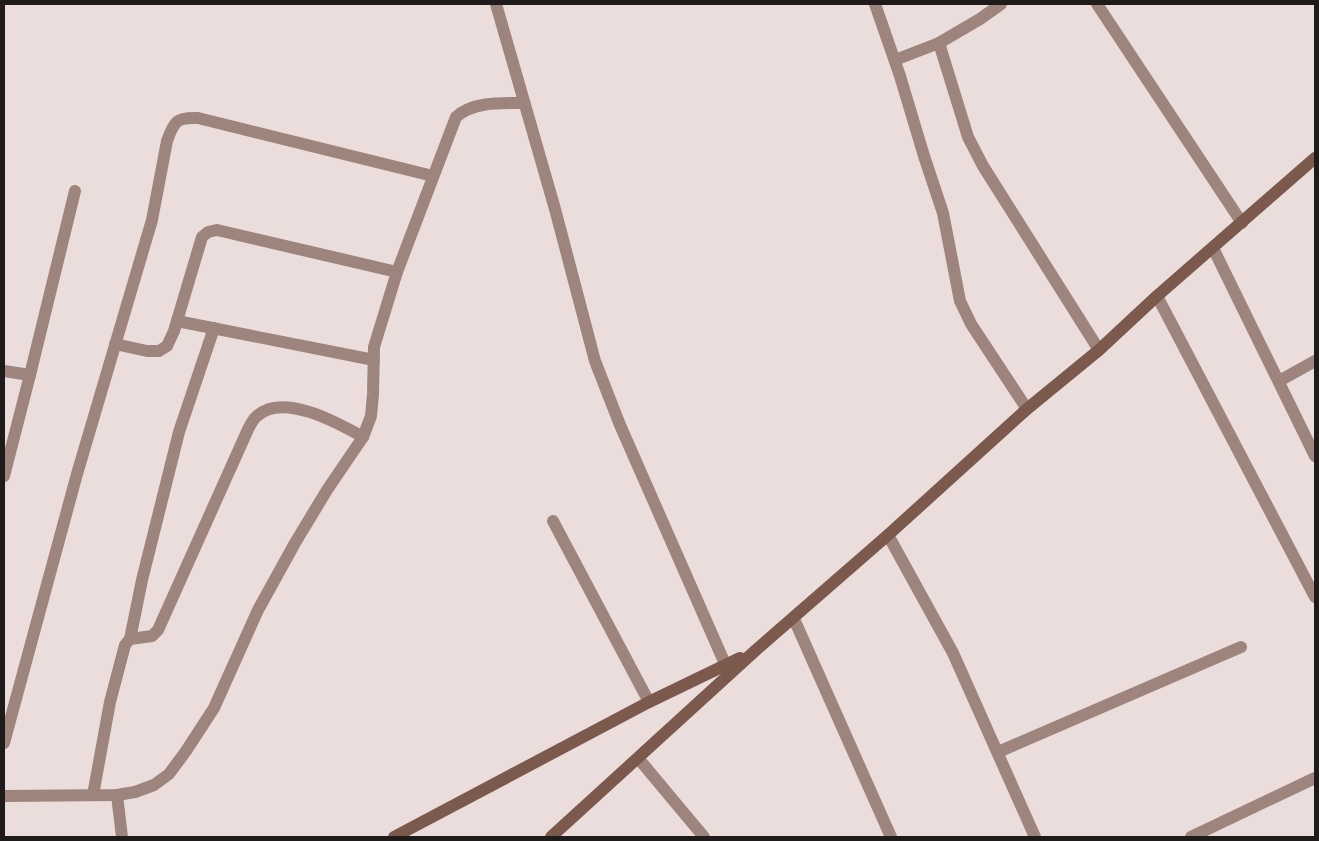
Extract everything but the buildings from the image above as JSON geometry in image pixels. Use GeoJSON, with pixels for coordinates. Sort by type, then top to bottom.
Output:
{"type":"FeatureCollection","features":[{"type":"Feature","properties":{"kind":"street"},"geometry":{"type":"LineString","coordinates":[[496,4],[555,209],[595,361],[620,425],[726,666]]}},
{"type":"Feature","properties":{"kind":"street"},"geometry":{"type":"LineString","coordinates":[[876,4],[943,213],[960,301],[971,324],[1027,409]]}},
{"type":"Feature","properties":{"kind":"street"},"geometry":{"type":"LineString","coordinates":[[895,60],[939,43],[1001,4]]}},
{"type":"Feature","properties":{"kind":"street"},"geometry":{"type":"LineString","coordinates":[[1097,4],[1242,222]]}},
{"type":"Feature","properties":{"kind":"street"},"geometry":{"type":"LineString","coordinates":[[939,43],[968,138],[983,166],[1099,350]]}},
{"type":"Feature","properties":{"kind":"street"},"geometry":{"type":"LineString","coordinates":[[4,796],[116,795],[154,786],[169,774],[214,708],[258,610],[327,490],[363,437],[371,416],[374,347],[397,272],[456,116],[463,110],[478,106],[524,103]]}},
{"type":"Feature","properties":{"kind":"street"},"geometry":{"type":"LineString","coordinates":[[4,743],[69,503],[152,220],[167,141],[172,128],[178,120],[185,117],[198,118],[433,176]]}},
{"type":"Feature","properties":{"kind":"street"},"geometry":{"type":"LineString","coordinates":[[551,837],[756,650],[794,619],[1027,409],[1099,350],[1157,296],[1315,158]]}},
{"type":"Feature","properties":{"kind":"street"},"geometry":{"type":"LineString","coordinates":[[4,476],[75,191]]}},
{"type":"Feature","properties":{"kind":"street"},"geometry":{"type":"LineString","coordinates":[[115,344],[147,351],[159,351],[168,346],[197,251],[202,237],[208,232],[217,230],[397,272]]}},
{"type":"Feature","properties":{"kind":"street"},"geometry":{"type":"LineString","coordinates":[[1212,248],[1315,456]]}},
{"type":"Feature","properties":{"kind":"street"},"geometry":{"type":"LineString","coordinates":[[1157,296],[1315,597]]}},
{"type":"Feature","properties":{"kind":"street"},"geometry":{"type":"LineString","coordinates":[[177,321],[374,360]]}},
{"type":"Feature","properties":{"kind":"street"},"geometry":{"type":"LineString","coordinates":[[93,796],[110,702],[125,645],[130,640],[142,580],[179,432],[214,328]]}},
{"type":"Feature","properties":{"kind":"street"},"geometry":{"type":"LineString","coordinates":[[1279,381],[1315,361]]}},
{"type":"Feature","properties":{"kind":"street"},"geometry":{"type":"LineString","coordinates":[[4,371],[30,375]]}},
{"type":"Feature","properties":{"kind":"street"},"geometry":{"type":"LineString","coordinates":[[130,640],[152,636],[158,630],[241,443],[256,416],[265,410],[277,406],[297,409],[329,418],[363,437]]}},
{"type":"Feature","properties":{"kind":"street"},"geometry":{"type":"LineString","coordinates":[[553,521],[649,702]]}},
{"type":"Feature","properties":{"kind":"street"},"geometry":{"type":"LineString","coordinates":[[888,535],[953,653],[1035,837]]}},
{"type":"Feature","properties":{"kind":"street"},"geometry":{"type":"LineString","coordinates":[[794,619],[891,837]]}},
{"type":"Feature","properties":{"kind":"street"},"geometry":{"type":"LineString","coordinates":[[998,752],[1241,647]]}},
{"type":"Feature","properties":{"kind":"street"},"geometry":{"type":"LineString","coordinates":[[394,837],[649,702],[756,650]]}},
{"type":"Feature","properties":{"kind":"street"},"geometry":{"type":"LineString","coordinates":[[638,758],[704,837]]}},
{"type":"Feature","properties":{"kind":"street"},"geometry":{"type":"LineString","coordinates":[[1191,837],[1315,778]]}},
{"type":"Feature","properties":{"kind":"street"},"geometry":{"type":"LineString","coordinates":[[116,795],[122,837]]}}]}
